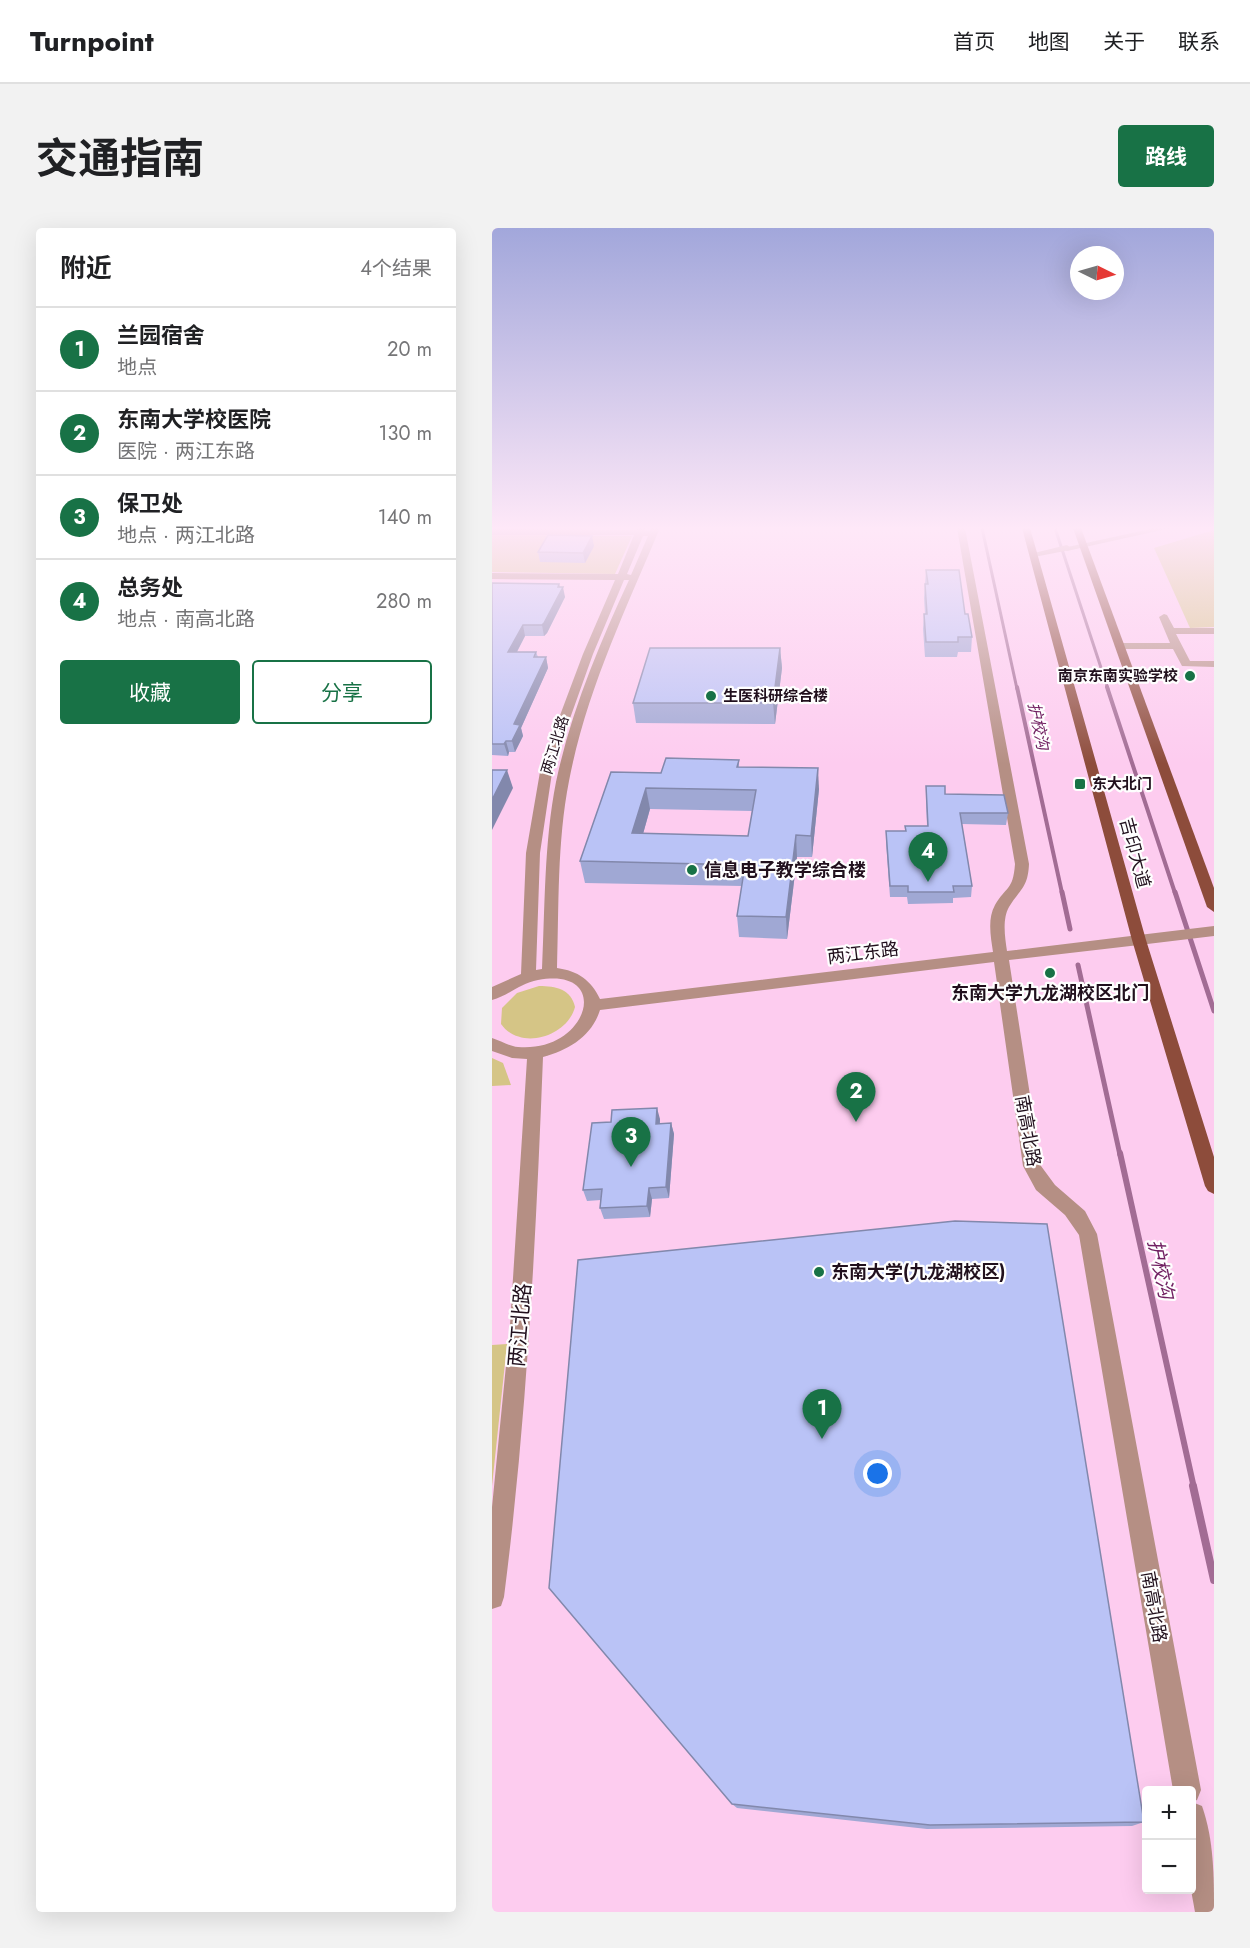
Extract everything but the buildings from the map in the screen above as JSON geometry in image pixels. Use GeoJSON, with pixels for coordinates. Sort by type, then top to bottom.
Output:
{"type":"FeatureCollection","features":[{"type":"Feature","properties":{"kind":"main road","name":"吉印大道"},"geometry":{"type":"LineString","coordinates":[[1048,607],[1139,940],[1214,1186]]}},
{"type":"Feature","properties":{"kind":"main road"},"geometry":{"type":"LineString","coordinates":[[1106,607],[1214,907]]}},
{"type":"Feature","properties":{"kind":"street","name":"两江北路"},"geometry":{"type":"LineString","coordinates":[[528,976],[533,853],[547,766],[588,654],[608,607]]}},
{"type":"Feature","properties":{"kind":"street","name":"两江北路"},"geometry":{"type":"LineString","coordinates":[[549,974],[554,852],[563,782],[577,727],[599,663],[623,607]]}},
{"type":"Feature","properties":{"kind":"street","name":"南高北路"},"geometry":{"type":"LineString","coordinates":[[975,607],[1022,864],[1021,881],[1001,907],[997,931],[1032,1166],[1038,1182],[1078,1216],[1088,1234],[1186,1786]]}},
{"type":"Feature","properties":{"kind":"street"},"geometry":{"type":"LineString","coordinates":[[1164,617],[1191,676]]}},
{"type":"Feature","properties":{"kind":"street"},"geometry":{"type":"LineString","coordinates":[[1170,631],[1214,631]]}},
{"type":"Feature","properties":{"kind":"street"},"geometry":{"type":"LineString","coordinates":[[1120,646],[1177,646]]}},
{"type":"Feature","properties":{"kind":"street"},"geometry":{"type":"LineString","coordinates":[[1186,664],[1214,664]]}},
{"type":"Feature","properties":{"kind":"street","name":"两江东路"},"geometry":{"type":"LineString","coordinates":[[592,1005],[1214,931]]}},
{"type":"Feature","properties":{"kind":"street"},"geometry":{"type":"LineString","coordinates":[[492,995],[506,985],[528,976],[549,974],[573,979],[585,987],[592,999],[592,1012],[585,1025],[572,1038],[555,1047],[535,1053],[517,1053],[492,1044]]}},
{"type":"Feature","properties":{"kind":"street","name":"两江北路"},"geometry":{"type":"LineString","coordinates":[[492,1597],[505,1507],[527,1242],[535,1053]]}},
{"type":"Feature","properties":{"kind":"street"},"geometry":{"type":"LineString","coordinates":[[1196,1840],[1209,1912]]}},
{"type":"Feature","properties":{"kind":"shaded area"},"geometry":{"type":"Polygon","coordinates":[[[1180,607],[1214,607],[1214,627],[1190,628],[1180,607]]]}},
{"type":"Feature","properties":{"kind":"shaded area"},"geometry":{"type":"Polygon","coordinates":[[[539,986],[557,988],[570,996],[575,1007],[570,1017],[563,1026],[542,1037],[519,1037],[509,1032],[501,1024],[502,1008],[517,993],[539,986]]]}},
{"type":"Feature","properties":{"kind":"shaded area"},"geometry":{"type":"Polygon","coordinates":[[[492,1058],[503,1063],[511,1085],[492,1086],[492,1058]]]}},
{"type":"Feature","properties":{"kind":"shaded area"},"geometry":{"type":"Polygon","coordinates":[[[507,1344],[492,1486],[492,1345],[507,1344]]]}},
{"type":"Feature","properties":{"kind":"waterway","name":"护校沟"},"geometry":{"type":"LineString","coordinates":[[999,607],[1017,689]]}},
{"type":"Feature","properties":{"kind":"waterway"},"geometry":{"type":"LineString","coordinates":[[1081,607],[1108,689]]}},
{"type":"Feature","properties":{"kind":"waterway","name":"护校沟"},"geometry":{"type":"LineString","coordinates":[[1017,687],[1062,893]]}},
{"type":"Feature","properties":{"kind":"waterway"},"geometry":{"type":"LineString","coordinates":[[1107,687],[1175,893]]}},
{"type":"Feature","properties":{"kind":"waterway","name":"护校沟"},"geometry":{"type":"LineString","coordinates":[[1062,892],[1070,929]]}},
{"type":"Feature","properties":{"kind":"waterway"},"geometry":{"type":"LineString","coordinates":[[1175,892],[1214,1011]]}},
{"type":"Feature","properties":{"kind":"waterway","name":"护校沟"},"geometry":{"type":"LineString","coordinates":[[1078,965],[1120,1155]]}},
{"type":"Feature","properties":{"kind":"waterway","name":"护校沟"},"geometry":{"type":"LineString","coordinates":[[1120,1153],[1194,1488]]}},
{"type":"Feature","properties":{"kind":"waterway","name":"护校沟"},"geometry":{"type":"LineString","coordinates":[[1193,1486],[1214,1580]]}},
{"type":"Feature","properties":{"kind":"place","name":"南京东南实验学校"},"geometry":{"type":"Point","coordinates":[1190,676]}},
{"type":"Feature","properties":{"kind":"place","name":"生医科研综合楼"},"geometry":{"type":"Point","coordinates":[711,696]}},
{"type":"Feature","properties":{"kind":"place","name":"东大北门"},"geometry":{"type":"Point","coordinates":[1080,784]}},
{"type":"Feature","properties":{"kind":"place","name":"信息电子教学综合楼"},"geometry":{"type":"Point","coordinates":[692,870]}},
{"type":"Feature","properties":{"kind":"place","name":"总务处"},"geometry":{"type":"Point","coordinates":[928,882]}},
{"type":"Feature","properties":{"kind":"place","name":"东南大学九龙湖校区北门"},"geometry":{"type":"Point","coordinates":[1050,973]}},
{"type":"Feature","properties":{"kind":"place","name":"东南大学校医院"},"geometry":{"type":"Point","coordinates":[856,1122]}},
{"type":"Feature","properties":{"kind":"place","name":"保卫处"},"geometry":{"type":"Point","coordinates":[631,1167]}},
{"type":"Feature","properties":{"kind":"place","name":"东南大学(九龙湖校区)"},"geometry":{"type":"Point","coordinates":[819,1272]}},
{"type":"Feature","properties":{"kind":"place","name":"兰园宿舍"},"geometry":{"type":"Point","coordinates":[822,1439]}}]}
